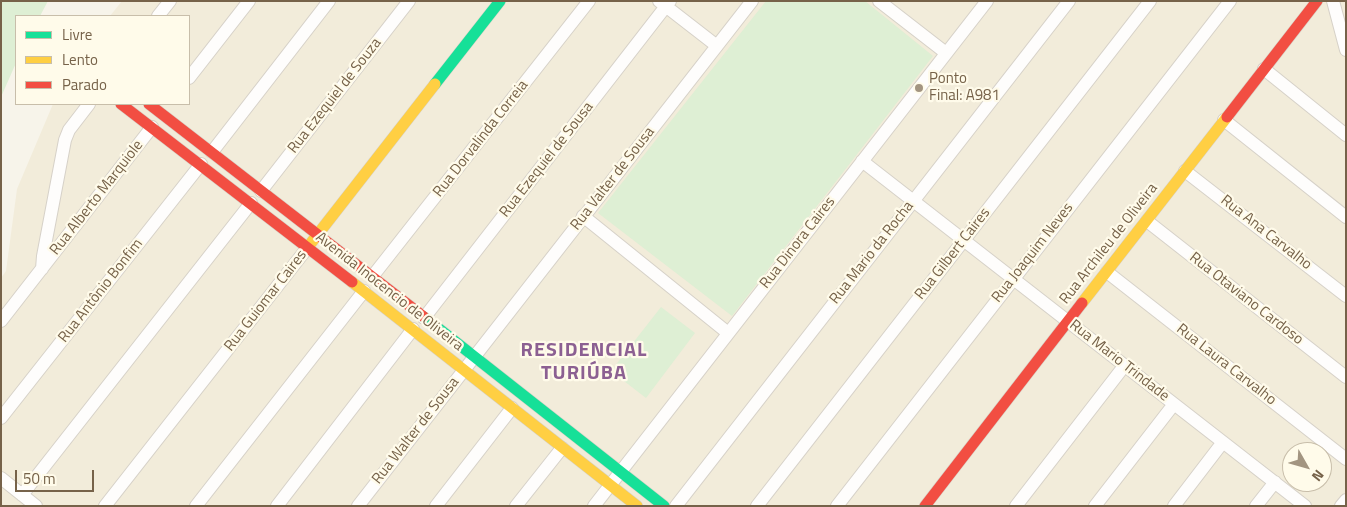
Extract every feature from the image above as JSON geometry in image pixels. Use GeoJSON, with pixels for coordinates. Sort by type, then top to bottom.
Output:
{"type":"FeatureCollection","features":[{"type":"Feature","properties":{"kind":"street"},"geometry":{"type":"LineString","coordinates":[[159,15],[170,1]]}},
{"type":"Feature","properties":{"kind":"street"},"geometry":{"type":"LineString","coordinates":[[190,77],[249,1]]}},
{"type":"Feature","properties":{"kind":"street"},"geometry":{"type":"LineString","coordinates":[[212,152],[329,1]]}},
{"type":"Feature","properties":{"kind":"street","name":"Rua Ezequiel de Souza"},"geometry":{"type":"LineString","coordinates":[[261,191],[409,1]]}},
{"type":"Feature","properties":{"kind":"street","name":"Rua Guiomar Caires"},"geometry":{"type":"LineString","coordinates":[[105,506],[500,1]]}},
{"type":"Feature","properties":{"kind":"street","name":"Rua Dorvalinda Correia"},"geometry":{"type":"LineString","coordinates":[[372,277],[589,1]]}},
{"type":"Feature","properties":{"kind":"street","name":"Rua Valter de Sousa"},"geometry":{"type":"LineString","coordinates":[[474,356],[752,1]]}},
{"type":"Feature","properties":{"kind":"street"},"geometry":{"type":"LineString","coordinates":[[879,1],[946,53]]}},
{"type":"Feature","properties":{"kind":"street","name":"Rua Dinora Caires"},"geometry":{"type":"LineString","coordinates":[[594,506],[986,1]]}},
{"type":"Feature","properties":{"kind":"street","name":"Rua Mario da Rocha"},"geometry":{"type":"LineString","coordinates":[[676,506],[1069,1]]}},
{"type":"Feature","properties":{"kind":"street","name":"Rua Gilbert Caires"},"geometry":{"type":"LineString","coordinates":[[757,506],[1150,1]]}},
{"type":"Feature","properties":{"kind":"street","name":"Rua Joaquim Neves"},"geometry":{"type":"LineString","coordinates":[[837,506],[1230,1]]}},
{"type":"Feature","properties":{"kind":"street"},"geometry":{"type":"LineString","coordinates":[[1333,1],[1346,50]]}},
{"type":"Feature","properties":{"kind":"street"},"geometry":{"type":"LineString","coordinates":[[665,3],[717,46]]}},
{"type":"Feature","properties":{"kind":"street","name":"Rua Ezequiel de Sousa"},"geometry":{"type":"LineString","coordinates":[[424,318],[665,3]]}},
{"type":"Feature","properties":{"kind":"street","name":"Rua Archileu de Oliveira"},"geometry":{"type":"LineString","coordinates":[[926,506],[1264,69],[1310,4]]}},
{"type":"Feature","properties":{"kind":"street"},"geometry":{"type":"LineString","coordinates":[[1264,69],[1346,135]]}},
{"type":"Feature","properties":{"kind":"street","name":"Rua Alberto Marquiole"},"geometry":{"type":"LineString","coordinates":[[42,269],[65,140],[69,130],[88,105]]}},
{"type":"Feature","properties":{"kind":"street","name":"Avenida Inocencio de Oliveira"},"geometry":{"type":"LineString","coordinates":[[122,105],[308,247],[637,506]]}},
{"type":"Feature","properties":{"kind":"street","name":"Avenida Inocencio de Oliveira"},"geometry":{"type":"LineString","coordinates":[[151,105],[165,109],[212,152],[261,191],[664,506]]}},
{"type":"Feature","properties":{"kind":"street"},"geometry":{"type":"LineString","coordinates":[[1224,120],[1346,217]]}},
{"type":"Feature","properties":{"kind":"street","name":"Rua Alberto Marquiole"},"geometry":{"type":"LineString","coordinates":[[1,322],[152,127]]}},
{"type":"Feature","properties":{"kind":"street","name":"Rua Mario Trindade"},"geometry":{"type":"LineString","coordinates":[[862,161],[1306,506]]}},
{"type":"Feature","properties":{"kind":"street","name":"Rua Antônio Bonfim"},"geometry":{"type":"LineString","coordinates":[[1,418],[201,164]]}},
{"type":"Feature","properties":{"kind":"street","name":"Rua Ana Carvalho"},"geometry":{"type":"LineString","coordinates":[[1185,170],[1346,296]]}},
{"type":"Feature","properties":{"kind":"street"},"geometry":{"type":"LineString","coordinates":[[22,495],[251,203]]}},
{"type":"Feature","properties":{"kind":"street"},"geometry":{"type":"LineString","coordinates":[[584,216],[728,333]]}},
{"type":"Feature","properties":{"kind":"street","name":"Rua Otaviano Cardoso"},"geometry":{"type":"LineString","coordinates":[[1147,221],[1346,377]]}},
{"type":"Feature","properties":{"kind":"street","name":"Rua Laura Carvalho"},"geometry":{"type":"LineString","coordinates":[[1107,272],[1346,459]]}},
{"type":"Feature","properties":{"kind":"street"},"geometry":{"type":"LineString","coordinates":[[196,506],[364,291]]}},
{"type":"Feature","properties":{"kind":"street"},"geometry":{"type":"LineString","coordinates":[[276,506],[413,329]]}},
{"type":"Feature","properties":{"kind":"street","name":"Rua Walter de Sousa"},"geometry":{"type":"LineString","coordinates":[[358,506],[474,356]]}},
{"type":"Feature","properties":{"kind":"street"},"geometry":{"type":"LineString","coordinates":[[1016,506],[1125,365]]}},
{"type":"Feature","properties":{"kind":"street"},"geometry":{"type":"LineString","coordinates":[[1095,506],[1174,404]]}},
{"type":"Feature","properties":{"kind":"street"},"geometry":{"type":"LineString","coordinates":[[436,506],[512,408]]}},
{"type":"Feature","properties":{"kind":"street"},"geometry":{"type":"LineString","coordinates":[[1174,506],[1223,442]]}},
{"type":"Feature","properties":{"kind":"street"},"geometry":{"type":"LineString","coordinates":[[516,506],[562,448]]}},
{"type":"Feature","properties":{"kind":"street"},"geometry":{"type":"LineString","coordinates":[[1,478],[36,506]]}},
{"type":"Feature","properties":{"kind":"street"},"geometry":{"type":"LineString","coordinates":[[1256,506],[1275,482]]}},
{"type":"Feature","properties":{"kind":"street"},"geometry":{"type":"LineString","coordinates":[[1341,506],[1346,500]]}},
{"type":"Feature","properties":{"kind":"shaded area"},"geometry":{"type":"Polygon","coordinates":[[[122,1],[1346,1],[1346,506],[1,506],[1,278],[6,271],[17,189],[53,105],[190,105],[190,15],[111,15],[122,1]]]}},
{"type":"Feature","properties":{"kind":"green space"},"geometry":{"type":"Polygon","coordinates":[[[1,1],[48,1],[41,15],[15,15],[15,65],[1,97],[1,1]]]}},
{"type":"Feature","properties":{"kind":"green space"},"geometry":{"type":"Polygon","coordinates":[[[766,1],[865,1],[933,56],[732,316],[598,213],[766,1]]]}},
{"type":"Feature","properties":{"kind":"green space"},"geometry":{"type":"Polygon","coordinates":[[[661,307],[695,333],[646,398],[611,371],[661,307]]]}},
{"type":"Feature","properties":{"kind":"traffic: fast"},"geometry":{"type":"LineString","coordinates":[[435,84],[500,1]]}},
{"type":"Feature","properties":{"kind":"traffic: fast"},"geometry":{"type":"LineString","coordinates":[[424,317],[664,506]]}},
{"type":"Feature","properties":{"kind":"traffic: slow"},"geometry":{"type":"LineString","coordinates":[[311,243],[435,84]]}},
{"type":"Feature","properties":{"kind":"traffic: slow"},"geometry":{"type":"LineString","coordinates":[[1082,303],[1227,117]]}},
{"type":"Feature","properties":{"kind":"traffic: slow"},"geometry":{"type":"LineString","coordinates":[[352,282],[637,506]]}},
{"type":"Feature","properties":{"kind":"traffic: jam"},"geometry":{"type":"LineString","coordinates":[[1227,117],[1317,1]]}},
{"type":"Feature","properties":{"kind":"traffic: jam"},"geometry":{"type":"LineString","coordinates":[[122,105],[352,282]]}},
{"type":"Feature","properties":{"kind":"traffic: jam"},"geometry":{"type":"LineString","coordinates":[[150,105],[424,317]]}},
{"type":"Feature","properties":{"kind":"traffic: jam"},"geometry":{"type":"LineString","coordinates":[[925,506],[1082,303]]}},
{"type":"Feature","properties":{"kind":"place","name":"Ponto Final: A981"},"geometry":{"type":"Point","coordinates":[919,88]}},
{"type":"Feature","properties":{"kind":"district","name":"RESIDENCIAL TURIÚBA"},"geometry":{"type":"Point","coordinates":[584,362]}}]}
